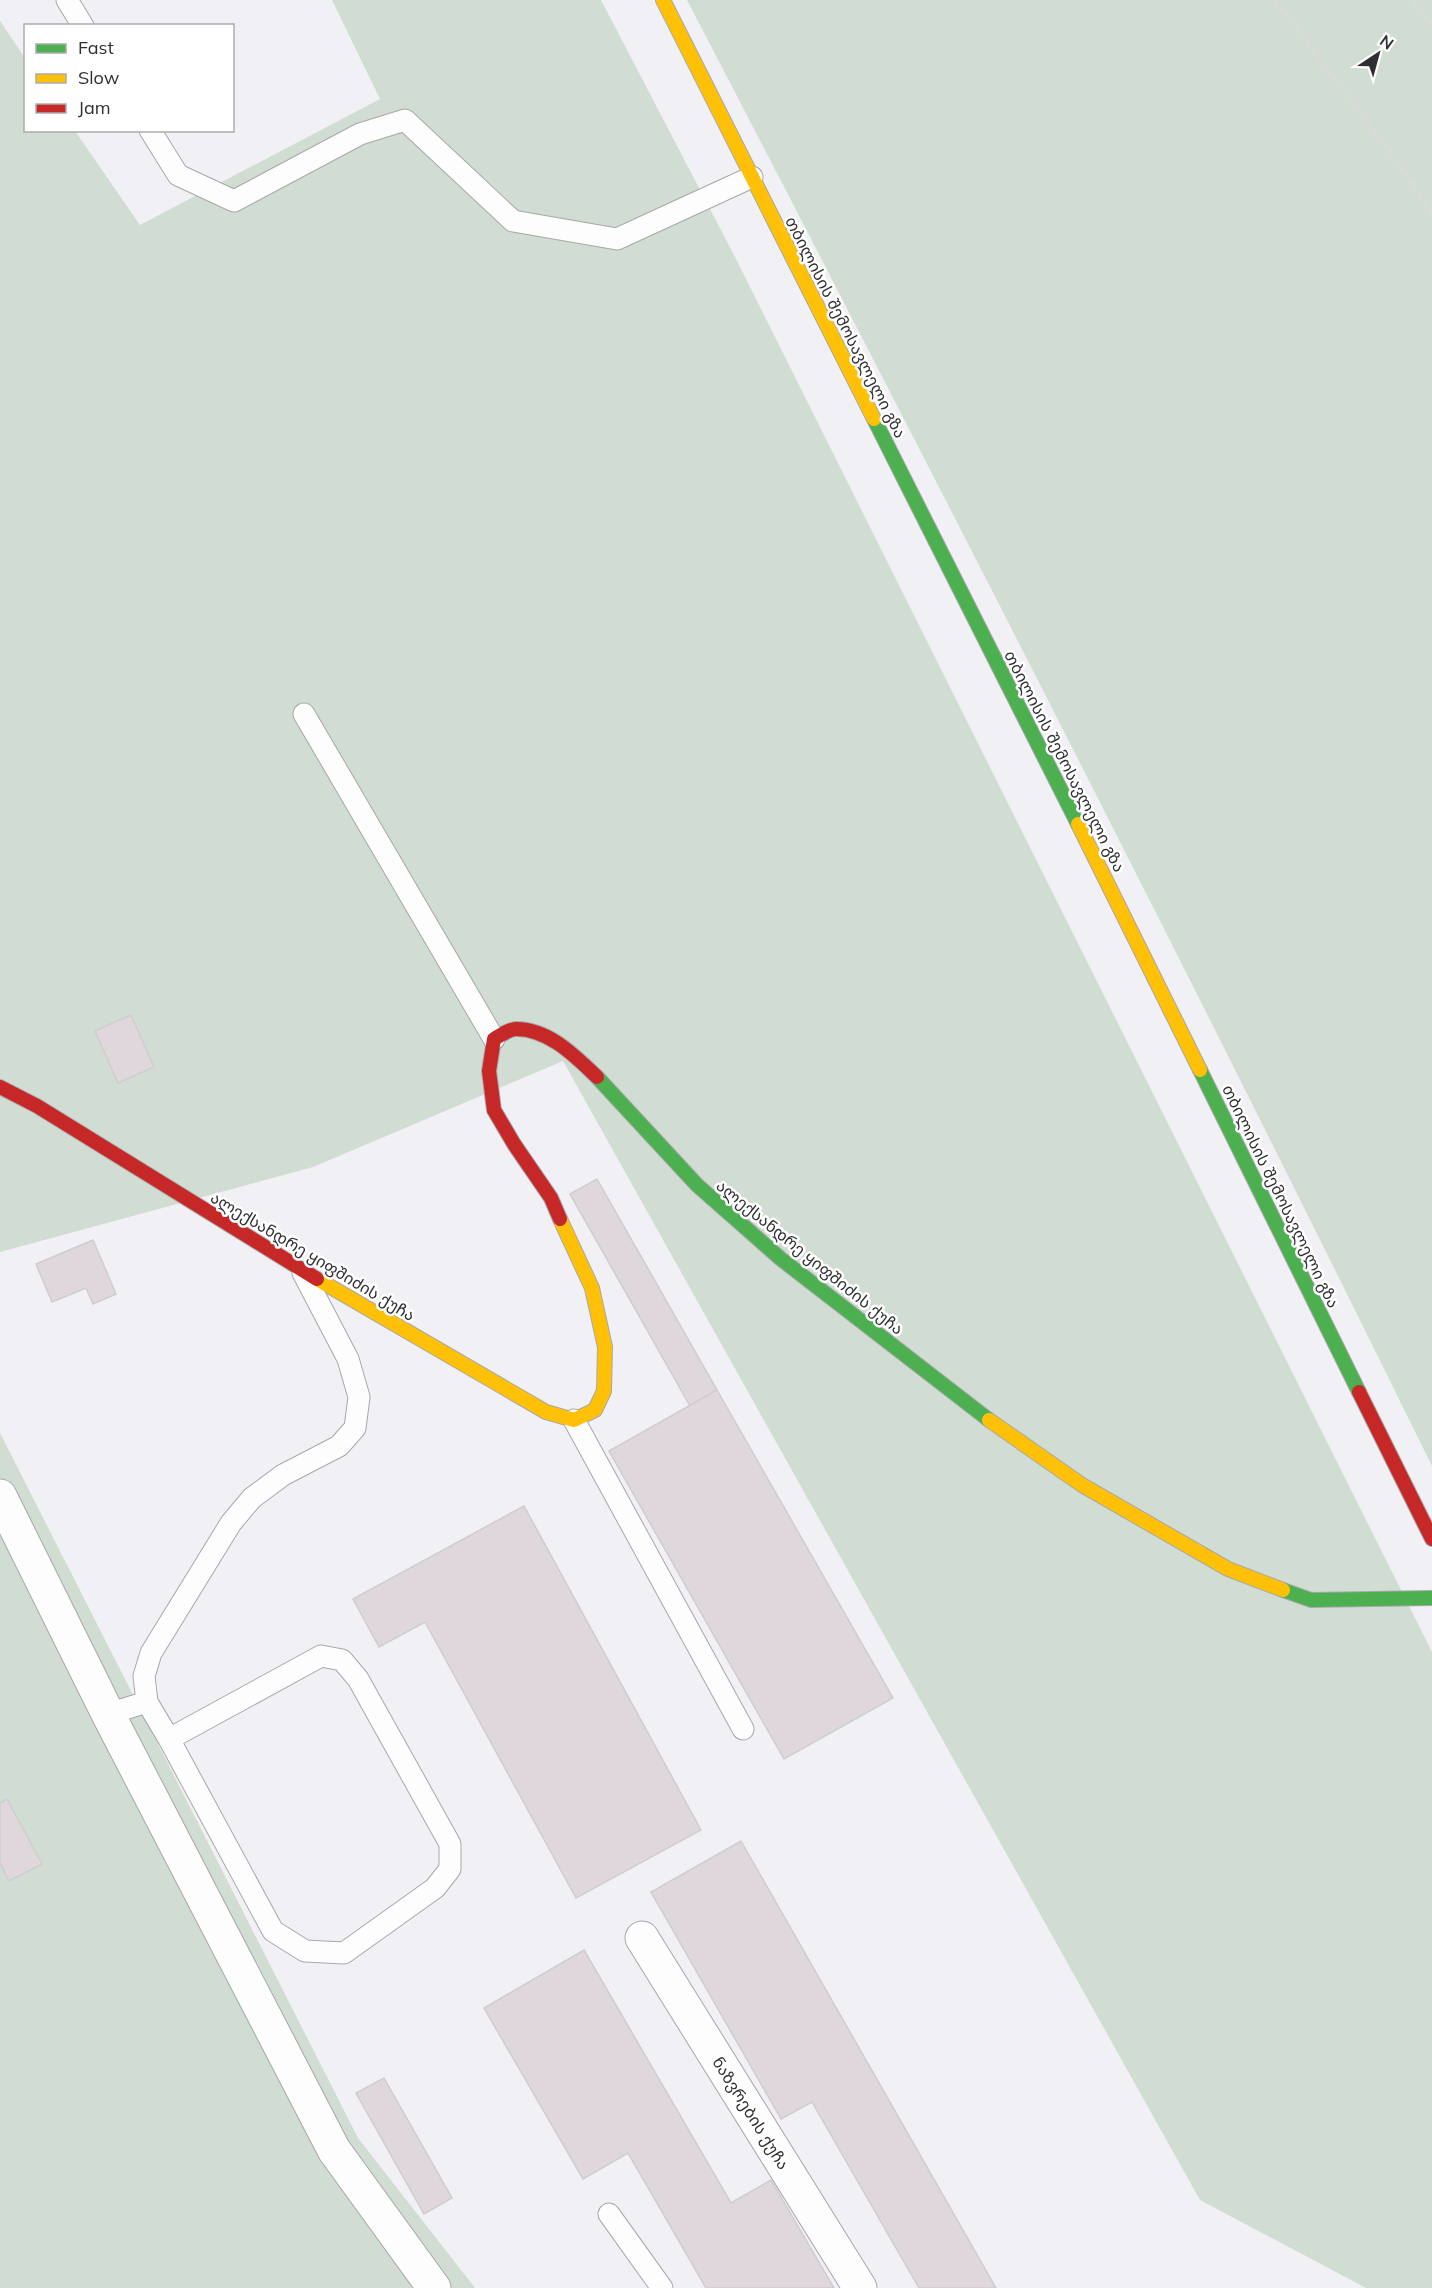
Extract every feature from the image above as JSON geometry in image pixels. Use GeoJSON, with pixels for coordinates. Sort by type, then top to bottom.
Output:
{"type":"FeatureCollection","features":[{"type":"Feature","properties":{"kind":"main road","name":"თბილისის შემოსავლელი გზა"},"geometry":{"type":"LineString","coordinates":[[663,0],[1064,795],[1432,1539]]}},
{"type":"Feature","properties":{"kind":"main road","name":"ალექსანდრე ყიფშიძის ქუჩა"},"geometry":{"type":"LineString","coordinates":[[494,1039],[514,1029],[540,1034],[561,1045],[596,1076],[698,1185],[781,1259],[967,1405],[1082,1485],[1228,1569],[1311,1600],[1432,1598]]}},
{"type":"Feature","properties":{"kind":"main road"},"geometry":{"type":"LineString","coordinates":[[494,1039],[489,1071],[494,1110],[555,1208],[592,1287],[605,1347],[604,1391],[595,1410],[574,1419]]}},
{"type":"Feature","properties":{"kind":"main road","name":"ალექსანდრე ყიფშიძის ქუჩა"},"geometry":{"type":"LineString","coordinates":[[0,1087],[37,1106],[301,1269],[546,1412],[574,1419]]}},
{"type":"Feature","properties":{"kind":"street"},"geometry":{"type":"LineString","coordinates":[[0,1496],[108,1714],[334,2150],[434,2288]]}},
{"type":"Feature","properties":{"kind":"street","name":"ნაზვრების ქუჩა"},"geometry":{"type":"LineString","coordinates":[[642,1938],[860,2288]]}},
{"type":"Feature","properties":{"kind":"lane"},"geometry":{"type":"LineString","coordinates":[[67,0],[82,24]]}},
{"type":"Feature","properties":{"kind":"lane"},"geometry":{"type":"LineString","coordinates":[[151,132],[178,175],[234,201],[360,134],[405,120],[513,221],[617,239],[752,177]]}},
{"type":"Feature","properties":{"kind":"lane"},"geometry":{"type":"LineString","coordinates":[[304,714],[494,1039]]}},
{"type":"Feature","properties":{"kind":"lane"},"geometry":{"type":"LineString","coordinates":[[169,1739],[321,1656],[342,1660],[358,1679],[450,1845],[450,1869],[435,1888],[344,1953],[305,1951],[273,1931],[147,1702],[144,1676],[151,1653],[231,1523],[252,1498],[283,1475],[339,1446],[355,1428],[359,1397],[348,1359],[301,1269]]}},
{"type":"Feature","properties":{"kind":"lane"},"geometry":{"type":"LineString","coordinates":[[574,1419],[743,1729]]}},
{"type":"Feature","properties":{"kind":"lane"},"geometry":{"type":"LineString","coordinates":[[108,1714],[147,1702]]}},
{"type":"Feature","properties":{"kind":"lane"},"geometry":{"type":"LineString","coordinates":[[609,2214],[662,2288]]}},
{"type":"Feature","properties":{"kind":"path"},"geometry":{"type":"LineString","coordinates":[[1275,0],[1402,169],[1432,215]]}},
{"type":"Feature","properties":{"kind":"path"},"geometry":{"type":"LineString","coordinates":[[1414,0],[1432,27]]}},
{"type":"Feature","properties":{"kind":"shaded area"},"geometry":{"type":"Polygon","coordinates":[[[332,0],[601,0],[736,259],[1432,1652],[1432,2288],[1366,2288],[1200,2200],[563,1061],[313,1167],[0,1252],[0,21],[24,57],[24,132],[76,132],[140,225],[380,99],[332,0]]]}},
{"type":"Feature","properties":{"kind":"shaded area"},"geometry":{"type":"Polygon","coordinates":[[[687,0],[1432,0],[1432,1466],[1064,731],[687,0]]]}},
{"type":"Feature","properties":{"kind":"shaded area"},"geometry":{"type":"Polygon","coordinates":[[[0,1433],[358,2138],[475,2288],[0,2288],[0,1433]]]}},
{"type":"Feature","properties":{"kind":"building"},"geometry":{"type":"Polygon","coordinates":[[[131,1015],[154,1067],[118,1083],[95,1031],[131,1015]]]}},
{"type":"Feature","properties":{"kind":"building"},"geometry":{"type":"Polygon","coordinates":[[[597,1179],[717,1390],[690,1406],[570,1194],[597,1179]]]}},
{"type":"Feature","properties":{"kind":"building"},"geometry":{"type":"Polygon","coordinates":[[[93,1240],[116,1294],[93,1304],[86,1288],[52,1302],[36,1264],[93,1240]]]}},
{"type":"Feature","properties":{"kind":"building"},"geometry":{"type":"Polygon","coordinates":[[[717,1390],[893,1698],[784,1759],[609,1451],[717,1390]]]}},
{"type":"Feature","properties":{"kind":"building"},"geometry":{"type":"Polygon","coordinates":[[[524,1506],[701,1830],[576,1898],[425,1622],[379,1647],[353,1599],[524,1506]]]}},
{"type":"Feature","properties":{"kind":"building"},"geometry":{"type":"Polygon","coordinates":[[[7,1799],[42,1864],[9,1881],[0,1863],[0,1803],[7,1799]]]}},
{"type":"Feature","properties":{"kind":"building"},"geometry":{"type":"Polygon","coordinates":[[[741,1841],[996,2288],[919,2288],[812,2102],[781,2119],[651,1892],[741,1841]]]}},
{"type":"Feature","properties":{"kind":"building"},"geometry":{"type":"Polygon","coordinates":[[[584,1950],[731,2203],[771,2180],[834,2288],[706,2288],[628,2153],[583,2179],[484,2008],[584,1950]]]}},
{"type":"Feature","properties":{"kind":"building"},"geometry":{"type":"Polygon","coordinates":[[[384,2078],[452,2198],[424,2214],[356,2093],[384,2078]]]}},
{"type":"Feature","properties":{"kind":"traffic: fast"},"geometry":{"type":"LineString","coordinates":[[874,419],[1078,824]]}},
{"type":"Feature","properties":{"kind":"traffic: fast"},"geometry":{"type":"LineString","coordinates":[[1200,1070],[1359,1392]]}},
{"type":"Feature","properties":{"kind":"traffic: fast"},"geometry":{"type":"LineString","coordinates":[[597,1077],[697,1185],[781,1259],[989,1420]]}},
{"type":"Feature","properties":{"kind":"traffic: fast"},"geometry":{"type":"LineString","coordinates":[[1283,1590],[1311,1600],[1432,1598]]}},
{"type":"Feature","properties":{"kind":"traffic: slow"},"geometry":{"type":"LineString","coordinates":[[663,0],[874,419]]}},
{"type":"Feature","properties":{"kind":"traffic: slow"},"geometry":{"type":"LineString","coordinates":[[1078,824],[1200,1070]]}},
{"type":"Feature","properties":{"kind":"traffic: slow"},"geometry":{"type":"LineString","coordinates":[[317,1279],[546,1412],[574,1420],[595,1410],[604,1391],[605,1347],[592,1288],[560,1219]]}},
{"type":"Feature","properties":{"kind":"traffic: slow"},"geometry":{"type":"LineString","coordinates":[[989,1420],[1082,1485],[1228,1569],[1283,1590]]}},
{"type":"Feature","properties":{"kind":"traffic: jam"},"geometry":{"type":"LineString","coordinates":[[560,1219],[551,1198],[494,1110],[489,1071],[494,1039],[513,1029],[528,1030],[539,1034],[561,1045],[597,1077]]}},
{"type":"Feature","properties":{"kind":"traffic: jam"},"geometry":{"type":"LineString","coordinates":[[0,1087],[37,1106],[317,1279]]}},
{"type":"Feature","properties":{"kind":"traffic: jam"},"geometry":{"type":"LineString","coordinates":[[1359,1392],[1432,1539]]}}]}
